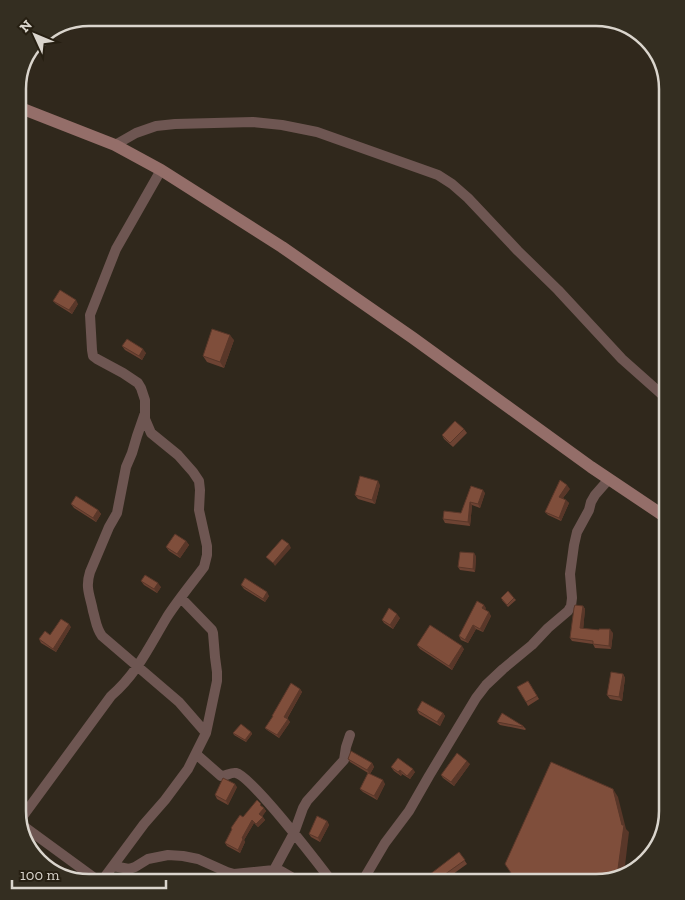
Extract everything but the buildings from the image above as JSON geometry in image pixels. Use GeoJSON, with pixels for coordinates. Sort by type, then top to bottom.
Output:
{"type":"FeatureCollection","features":[{"type":"Feature","properties":{"kind":"main road"},"geometry":{"type":"LineString","coordinates":[[26,110],[115,145],[161,170],[290,252],[413,338],[590,467],[659,512]]}},
{"type":"Feature","properties":{"kind":"street"},"geometry":{"type":"LineString","coordinates":[[115,145],[136,133],[156,126],[253,122],[282,125],[317,132],[438,175],[468,198],[564,296],[622,360],[659,391]]}},
{"type":"Feature","properties":{"kind":"street"},"geometry":{"type":"LineString","coordinates":[[26,812],[111,696],[138,666],[168,616],[204,567],[207,555],[207,546],[199,510],[200,490],[193,472],[178,455],[151,433],[145,418],[144,393],[138,383],[93,356],[90,314],[116,249],[161,170]]}},
{"type":"Feature","properties":{"kind":"street"},"geometry":{"type":"LineString","coordinates":[[145,412],[126,467],[117,513],[90,572],[87,587],[88,594],[94,611],[95,624],[102,636],[179,702],[206,733]]}},
{"type":"Feature","properties":{"kind":"street"},"geometry":{"type":"LineString","coordinates":[[367,874],[386,843],[410,811],[476,698],[503,668],[532,646],[571,606],[570,574],[577,532],[595,495],[610,479]]}},
{"type":"Feature","properties":{"kind":"street"},"geometry":{"type":"LineString","coordinates":[[108,874],[188,769],[206,733],[217,681],[213,633],[207,624],[181,598]]}},
{"type":"Feature","properties":{"kind":"street"},"geometry":{"type":"LineString","coordinates":[[274,870],[294,833],[307,801],[344,760],[350,735]]}},
{"type":"Feature","properties":{"kind":"street"},"geometry":{"type":"LineString","coordinates":[[196,754],[221,776],[236,773],[249,782],[294,833],[326,874]]}},
{"type":"Feature","properties":{"kind":"street"},"geometry":{"type":"LineString","coordinates":[[30,830],[90,874]]}},
{"type":"Feature","properties":{"kind":"street"},"geometry":{"type":"LineString","coordinates":[[114,866],[129,869],[148,859],[168,854],[198,859],[234,874],[274,870],[286,874]]}}]}
